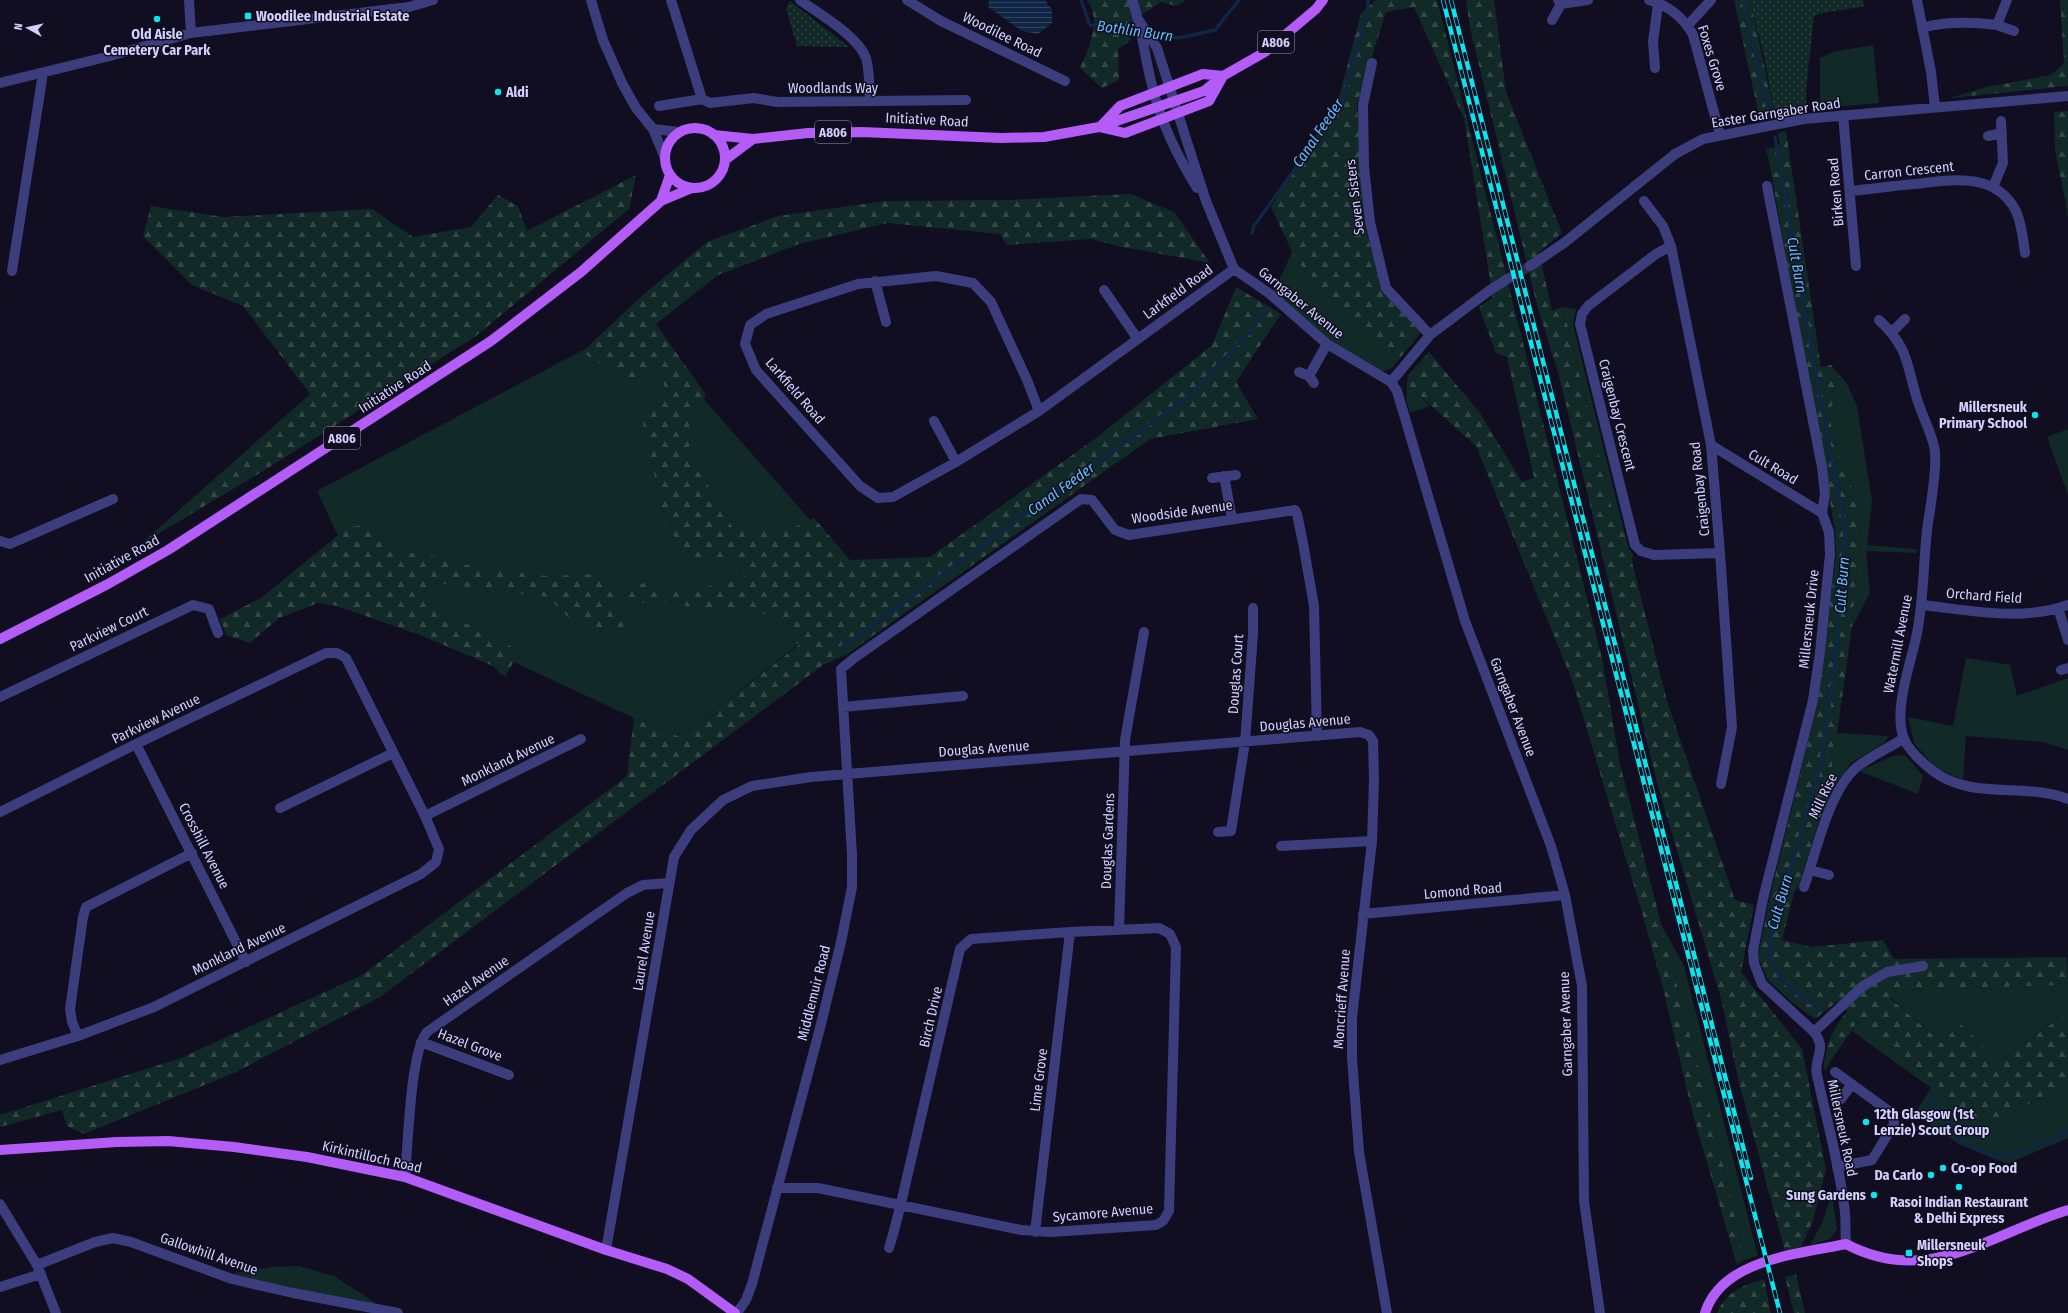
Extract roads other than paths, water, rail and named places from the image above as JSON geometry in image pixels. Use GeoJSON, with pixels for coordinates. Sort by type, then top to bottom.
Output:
{"type":"FeatureCollection","features":[{"type":"Feature","properties":{"kind":"main road","name":"A806"},"geometry":{"type":"LineString","coordinates":[[1099,128],[1204,91],[1223,76],[1266,52],[1316,9],[1324,0]]}},
{"type":"Feature","properties":{"kind":"main road"},"geometry":{"type":"LineString","coordinates":[[1099,128],[1120,106],[1203,74],[1223,76]]}},
{"type":"Feature","properties":{"kind":"main road","name":"Initiative Road"},"geometry":{"type":"LineString","coordinates":[[753,139],[808,133],[862,132],[1001,138],[1044,137],[1099,128],[1125,133],[1209,101],[1223,76]]}},
{"type":"Feature","properties":{"kind":"main road"},"geometry":{"type":"LineString","coordinates":[[726,160],[723,146],[714,135],[699,128],[679,132],[668,145],[665,158],[670,175],[679,184],[692,188],[708,186],[720,176],[726,160],[753,139]]}},
{"type":"Feature","properties":{"kind":"main road","name":"A806"},"geometry":{"type":"LineString","coordinates":[[714,135],[753,139]]}},
{"type":"Feature","properties":{"kind":"main road","name":"A806"},"geometry":{"type":"LineString","coordinates":[[661,201],[670,175]]}},
{"type":"Feature","properties":{"kind":"main road","name":"A806"},"geometry":{"type":"LineString","coordinates":[[661,201],[692,188]]}},
{"type":"Feature","properties":{"kind":"main road","name":"Initiative Road"},"geometry":{"type":"LineString","coordinates":[[0,639],[101,588],[168,550],[491,341],[581,272],[661,201]]}},
{"type":"Feature","properties":{"kind":"main road","name":"Kirkintilloch Road"},"geometry":{"type":"LineString","coordinates":[[0,1150],[117,1142],[168,1141],[234,1147],[307,1157],[405,1177],[606,1250],[678,1274],[706,1291],[736,1313]]}},
{"type":"Feature","properties":{"kind":"main road"},"geometry":{"type":"LineString","coordinates":[[1704,1313],[1716,1290],[1732,1276],[1749,1267],[1846,1244],[1856,1249],[1897,1261],[1930,1260],[1974,1248],[2068,1210]]}},
{"type":"Feature","properties":{"kind":"street"},"geometry":{"type":"LineString","coordinates":[[189,0],[191,33]]}},
{"type":"Feature","properties":{"kind":"street"},"geometry":{"type":"LineString","coordinates":[[0,83],[43,73],[191,33],[409,7],[432,0]]}},
{"type":"Feature","properties":{"kind":"street"},"geometry":{"type":"LineString","coordinates":[[591,0],[603,40],[622,82],[636,108],[653,129],[665,158]]}},
{"type":"Feature","properties":{"kind":"street"},"geometry":{"type":"LineString","coordinates":[[671,0],[702,99]]}},
{"type":"Feature","properties":{"kind":"street"},"geometry":{"type":"LineString","coordinates":[[800,0],[859,45],[866,58],[870,101]]}},
{"type":"Feature","properties":{"kind":"street","name":"Woodilee Road"},"geometry":{"type":"LineString","coordinates":[[907,0],[941,21],[1065,81]]}},
{"type":"Feature","properties":{"kind":"street"},"geometry":{"type":"LineString","coordinates":[[1132,0],[1138,16],[1157,48],[1206,202],[1234,269]]}},
{"type":"Feature","properties":{"kind":"street"},"geometry":{"type":"LineString","coordinates":[[1552,20],[1559,2],[1588,0]]}},
{"type":"Feature","properties":{"kind":"street"},"geometry":{"type":"LineString","coordinates":[[1688,25],[1711,0]]}},
{"type":"Feature","properties":{"kind":"street"},"geometry":{"type":"LineString","coordinates":[[1917,0],[1931,72],[1935,107]]}},
{"type":"Feature","properties":{"kind":"street"},"geometry":{"type":"LineString","coordinates":[[1997,25],[2007,0]]}},
{"type":"Feature","properties":{"kind":"street","name":"Foxes Grove"},"geometry":{"type":"LineString","coordinates":[[1655,68],[1653,42],[1654,2],[1680,17],[1688,25],[1694,35],[1720,135]]}},
{"type":"Feature","properties":{"kind":"street"},"geometry":{"type":"LineString","coordinates":[[1138,16],[1144,52],[1158,106],[1178,157],[1206,202]]}},
{"type":"Feature","properties":{"kind":"street"},"geometry":{"type":"LineString","coordinates":[[1922,28],[1935,24],[1959,23],[1997,25],[2014,31]]}},
{"type":"Feature","properties":{"kind":"street","name":"Seven Sisters"},"geometry":{"type":"LineString","coordinates":[[1372,63],[1363,105],[1364,166],[1370,222],[1386,288],[1430,334]]}},
{"type":"Feature","properties":{"kind":"street"},"geometry":{"type":"LineString","coordinates":[[12,271],[43,73]]}},
{"type":"Feature","properties":{"kind":"street","name":"Easter Garngaber Road"},"geometry":{"type":"LineString","coordinates":[[1530,266],[1564,243],[1675,154],[1702,139],[1804,120],[1843,115],[2068,96]]}},
{"type":"Feature","properties":{"kind":"street","name":"Woodlands Way"},"geometry":{"type":"LineString","coordinates":[[659,106],[702,99],[710,103],[754,98],[777,102],[966,100]]}},
{"type":"Feature","properties":{"kind":"street","name":"Birken Road"},"geometry":{"type":"LineString","coordinates":[[1843,115],[1856,266]]}},
{"type":"Feature","properties":{"kind":"street"},"geometry":{"type":"LineString","coordinates":[[2000,121],[2003,163],[1993,187],[2015,210],[2022,229],[2024,253]]}},
{"type":"Feature","properties":{"kind":"street"},"geometry":{"type":"LineString","coordinates":[[653,129],[679,132]]}},
{"type":"Feature","properties":{"kind":"street"},"geometry":{"type":"LineString","coordinates":[[1988,136],[2002,134]]}},
{"type":"Feature","properties":{"kind":"street","name":"Carron Crescent"},"geometry":{"type":"LineString","coordinates":[[1850,191],[1955,179],[1982,183],[1993,187]]}},
{"type":"Feature","properties":{"kind":"street","name":"Millersneuk Drive"},"geometry":{"type":"LineString","coordinates":[[1767,186],[1822,467],[1825,494],[1822,513],[1829,532],[1830,554],[1820,652],[1813,700],[1763,899],[1753,951],[1754,962],[1762,984],[1814,1032]]}},
{"type":"Feature","properties":{"kind":"street","name":"Craigenbay Road"},"geometry":{"type":"LineString","coordinates":[[1644,201],[1663,226],[1671,246],[1710,445],[1720,553],[1732,727],[1721,784]]}},
{"type":"Feature","properties":{"kind":"street","name":"Craigenbay Crescent"},"geometry":{"type":"LineString","coordinates":[[1671,246],[1656,254],[1588,306],[1582,314],[1580,324],[1635,545],[1641,551],[1654,555],[1720,553]]}},
{"type":"Feature","properties":{"kind":"street","name":"Larkfield Road"},"geometry":{"type":"LineString","coordinates":[[1039,411],[1028,380],[991,302],[973,283],[936,276],[875,281],[858,284],[766,314],[750,325],[745,344],[756,370],[860,486],[878,498],[893,498],[956,462],[1039,411],[1137,338],[1234,269]]}},
{"type":"Feature","properties":{"kind":"street","name":"Garngaber Avenue"},"geometry":{"type":"LineString","coordinates":[[1234,269],[1270,294],[1327,344],[1390,382],[1397,391],[1465,621],[1551,846],[1565,895],[1582,986],[1584,1201],[1600,1313]]}},
{"type":"Feature","properties":{"kind":"street"},"geometry":{"type":"LineString","coordinates":[[1390,382],[1430,334],[1509,278]]}},
{"type":"Feature","properties":{"kind":"street"},"geometry":{"type":"LineString","coordinates":[[875,281],[886,322]]}},
{"type":"Feature","properties":{"kind":"street","name":"Larkfield Road"},"geometry":{"type":"LineString","coordinates":[[1104,290],[1137,338]]}},
{"type":"Feature","properties":{"kind":"street"},"geometry":{"type":"LineString","coordinates":[[1892,332],[1905,319]]}},
{"type":"Feature","properties":{"kind":"street","name":"Watermill Avenue"},"geometry":{"type":"LineString","coordinates":[[1879,320],[1892,332],[1908,361],[1918,402],[1935,452],[1921,605],[1916,637],[1901,702],[1904,738]]}},
{"type":"Feature","properties":{"kind":"street"},"geometry":{"type":"LineString","coordinates":[[1298,372],[1311,379],[1327,344]]}},
{"type":"Feature","properties":{"kind":"street"},"geometry":{"type":"LineString","coordinates":[[934,420],[956,462]]}},
{"type":"Feature","properties":{"kind":"street","name":"Cult Road"},"geometry":{"type":"LineString","coordinates":[[1710,445],[1822,513]]}},
{"type":"Feature","properties":{"kind":"street"},"geometry":{"type":"LineString","coordinates":[[1212,478],[1236,475]]}},
{"type":"Feature","properties":{"kind":"street"},"geometry":{"type":"LineString","coordinates":[[1224,476],[1232,519]]}},
{"type":"Feature","properties":{"kind":"street"},"geometry":{"type":"LineString","coordinates":[[0,541],[10,544],[113,499]]}},
{"type":"Feature","properties":{"kind":"street","name":"Woodside Avenue"},"geometry":{"type":"LineString","coordinates":[[841,669],[853,659],[1081,499],[1092,500],[1115,530],[1129,535],[1294,510],[1297,514],[1314,606],[1317,736]]}},
{"type":"Feature","properties":{"kind":"street","name":"Parkview Court"},"geometry":{"type":"LineString","coordinates":[[0,697],[193,605],[209,609],[218,633]]}},
{"type":"Feature","properties":{"kind":"street","name":"Orchard Field"},"geometry":{"type":"LineString","coordinates":[[1921,605],[2015,614],[2058,608],[2068,605]]}},
{"type":"Feature","properties":{"kind":"street","name":"Douglas Court"},"geometry":{"type":"LineString","coordinates":[[1218,832],[1231,831],[1245,742],[1253,634],[1253,608]]}},
{"type":"Feature","properties":{"kind":"street"},"geometry":{"type":"LineString","coordinates":[[2058,608],[2068,640]]}},
{"type":"Feature","properties":{"kind":"street"},"geometry":{"type":"LineString","coordinates":[[1124,753],[1144,632]]}},
{"type":"Feature","properties":{"kind":"street","name":"Parkview Avenue"},"geometry":{"type":"LineString","coordinates":[[0,812],[136,744],[326,653]]}},
{"type":"Feature","properties":{"kind":"street","name":"Monkland Avenue"},"geometry":{"type":"LineString","coordinates":[[0,1060],[78,1036],[154,1007],[421,874],[436,862],[439,849],[425,816],[346,658],[337,653],[326,653]]}},
{"type":"Feature","properties":{"kind":"street","name":"Middlemuir Road"},"geometry":{"type":"LineString","coordinates":[[736,1313],[746,1300],[752,1284],[820,1028],[841,942],[852,887],[852,856],[841,669]]}},
{"type":"Feature","properties":{"kind":"street"},"geometry":{"type":"LineString","coordinates":[[843,707],[963,696]]}},
{"type":"Feature","properties":{"kind":"street","name":"Douglas Avenue"},"geometry":{"type":"LineString","coordinates":[[846,774],[1124,753],[1360,732],[1368,735]]}},
{"type":"Feature","properties":{"kind":"street","name":"Moncrieff Avenue"},"geometry":{"type":"LineString","coordinates":[[1368,735],[1373,741],[1374,761],[1372,841],[1352,1018],[1352,1058],[1359,1152],[1387,1313]]}},
{"type":"Feature","properties":{"kind":"street"},"geometry":{"type":"LineString","coordinates":[[1904,738],[1917,756],[1933,770],[1946,779],[1963,786],[1978,789],[2036,791],[2058,795],[2068,799]]}},
{"type":"Feature","properties":{"kind":"street","name":"Mill Rise"},"geometry":{"type":"LineString","coordinates":[[1804,887],[1826,821],[1845,780],[1857,767],[1904,738]]}},
{"type":"Feature","properties":{"kind":"street","name":"Monkland Avenue"},"geometry":{"type":"LineString","coordinates":[[425,816],[581,739]]}},
{"type":"Feature","properties":{"kind":"street","name":"Crosshill Avenue"},"geometry":{"type":"LineString","coordinates":[[136,744],[246,962]]}},
{"type":"Feature","properties":{"kind":"street"},"geometry":{"type":"LineString","coordinates":[[280,808],[394,753]]}},
{"type":"Feature","properties":{"kind":"street","name":"Douglas Gardens"},"geometry":{"type":"LineString","coordinates":[[1119,929],[1124,753]]}},
{"type":"Feature","properties":{"kind":"street","name":"Laurel Avenue"},"geometry":{"type":"LineString","coordinates":[[606,1250],[659,948],[668,883],[674,857],[682,843],[702,818],[723,800],[752,786],[846,774]]}},
{"type":"Feature","properties":{"kind":"street"},"geometry":{"type":"LineString","coordinates":[[1281,846],[1372,841]]}},
{"type":"Feature","properties":{"kind":"street"},"geometry":{"type":"LineString","coordinates":[[78,1036],[72,1022],[70,1009],[83,916],[86,907],[192,853]]}},
{"type":"Feature","properties":{"kind":"street"},"geometry":{"type":"LineString","coordinates":[[1810,870],[1829,875]]}},
{"type":"Feature","properties":{"kind":"street","name":"Hazel Avenue"},"geometry":{"type":"LineString","coordinates":[[405,1177],[415,1061],[421,1042],[427,1032],[627,893],[643,885],[668,883]]}},
{"type":"Feature","properties":{"kind":"street","name":"Lomond Road"},"geometry":{"type":"LineString","coordinates":[[1363,914],[1565,895]]}},
{"type":"Feature","properties":{"kind":"street","name":"Sycamore Avenue"},"geometry":{"type":"LineString","coordinates":[[777,1188],[818,1188],[1003,1228],[1035,1232],[1156,1225],[1163,1222],[1169,1211],[1176,947],[1170,934],[1159,928],[1119,929]]}},
{"type":"Feature","properties":{"kind":"street","name":"Birch Drive"},"geometry":{"type":"LineString","coordinates":[[889,1248],[960,949],[971,939],[1119,929]]}},
{"type":"Feature","properties":{"kind":"street","name":"Lime Grove"},"geometry":{"type":"LineString","coordinates":[[1035,1232],[1070,932]]}},
{"type":"Feature","properties":{"kind":"street"},"geometry":{"type":"LineString","coordinates":[[1814,1032],[1863,986],[1887,972],[1924,966]]}},
{"type":"Feature","properties":{"kind":"street","name":"Millersneuk Road"},"geometry":{"type":"LineString","coordinates":[[1814,1032],[1819,1039],[1821,1048],[1816,1072],[1837,1167],[1845,1214],[1846,1244]]}},
{"type":"Feature","properties":{"kind":"street","name":"Hazel Grove"},"geometry":{"type":"LineString","coordinates":[[421,1042],[508,1075]]}},
{"type":"Feature","properties":{"kind":"street"},"geometry":{"type":"LineString","coordinates":[[1835,1072],[1893,1114],[1894,1124],[1872,1160],[1837,1167]]}},
{"type":"Feature","properties":{"kind":"street"},"geometry":{"type":"LineString","coordinates":[[1841,1099],[1852,1084]]}},
{"type":"Feature","properties":{"kind":"street"},"geometry":{"type":"LineString","coordinates":[[0,1204],[39,1269],[56,1313]]}},
{"type":"Feature","properties":{"kind":"street","name":"Gallowhill Avenue"},"geometry":{"type":"LineString","coordinates":[[0,1287],[95,1242],[113,1238],[131,1242],[232,1279],[293,1294],[398,1313]]}},
{"type":"Feature","properties":{"kind":"water"},"geometry":{"type":"Polygon","coordinates":[[[989,0],[1045,0],[1052,10],[1052,23],[1038,34],[1022,31],[988,7],[989,0]]]}},
{"type":"Feature","properties":{"kind":"waterway","name":"Bothlin Burn"},"geometry":{"type":"LineString","coordinates":[[1081,0],[1090,25],[1140,33]]}},
{"type":"Feature","properties":{"kind":"waterway","name":"Bothlin Burn"},"geometry":{"type":"LineString","coordinates":[[1150,34],[1179,38],[1215,30],[1239,0]]}},
{"type":"Feature","properties":{"kind":"waterway","name":"Canal Feeder"},"geometry":{"type":"LineString","coordinates":[[1252,233],[1254,226],[1342,103],[1367,15],[1368,0]]}},
{"type":"Feature","properties":{"kind":"waterway","name":"Cult Burn"},"geometry":{"type":"LineString","coordinates":[[1743,0],[1770,118]]}},
{"type":"Feature","properties":{"kind":"waterway","name":"Cult Burn"},"geometry":{"type":"LineString","coordinates":[[1775,137],[1809,336],[1845,529],[1837,649],[1820,768],[1771,935],[1770,946],[1770,955],[1774,966],[1783,981],[1790,988],[1820,1009]]}},
{"type":"Feature","properties":{"kind":"waterway","name":"Canal Feeder"},"geometry":{"type":"LineString","coordinates":[[839,649],[1189,396],[1255,326],[1264,309]]}},
{"type":"Feature","properties":{"kind":"waterway","name":"Cult Burn"},"geometry":{"type":"LineString","coordinates":[[1931,1094],[1933,1104],[1948,1119],[1964,1144],[1994,1157],[2020,1152],[2068,1132]]}},
{"type":"Feature","properties":{"kind":"tunnel"},"geometry":{"type":"LineString","coordinates":[[1509,278],[1530,266]]}},
{"type":"Feature","properties":{"kind":"railway"},"geometry":{"type":"LineString","coordinates":[[1443,0],[1780,1313]]}},
{"type":"Feature","properties":{"kind":"railway"},"geometry":{"type":"LineString","coordinates":[[1451,0],[1751,1178]]}},
{"type":"Feature","properties":{"kind":"place","name":"Woodilee Industrial Estate"},"geometry":{"type":"Point","coordinates":[248,16]}},
{"type":"Feature","properties":{"kind":"place","name":"Old Aisle Cemetery Car Park"},"geometry":{"type":"Point","coordinates":[157,19]}},
{"type":"Feature","properties":{"kind":"place","name":"Aldi"},"geometry":{"type":"Point","coordinates":[498,92]}},
{"type":"Feature","properties":{"kind":"place","name":"Millersneuk Primary School"},"geometry":{"type":"Point","coordinates":[2035,415]}},
{"type":"Feature","properties":{"kind":"place","name":"12th Glasgow (1st Lenzie) Scout Group"},"geometry":{"type":"Point","coordinates":[1866,1122]}},
{"type":"Feature","properties":{"kind":"place","name":"Co-op Food"},"geometry":{"type":"Point","coordinates":[1943,1168]}},
{"type":"Feature","properties":{"kind":"place","name":"Da Carlo"},"geometry":{"type":"Point","coordinates":[1931,1175]}},
{"type":"Feature","properties":{"kind":"place","name":"Rasoi Indian Restaurant & Delhi Express"},"geometry":{"type":"Point","coordinates":[1959,1187]}},
{"type":"Feature","properties":{"kind":"place","name":"Sung Gardens"},"geometry":{"type":"Point","coordinates":[1874,1195]}},
{"type":"Feature","properties":{"kind":"place","name":"Millersneuk Shops"},"geometry":{"type":"Point","coordinates":[1909,1253]}}]}
